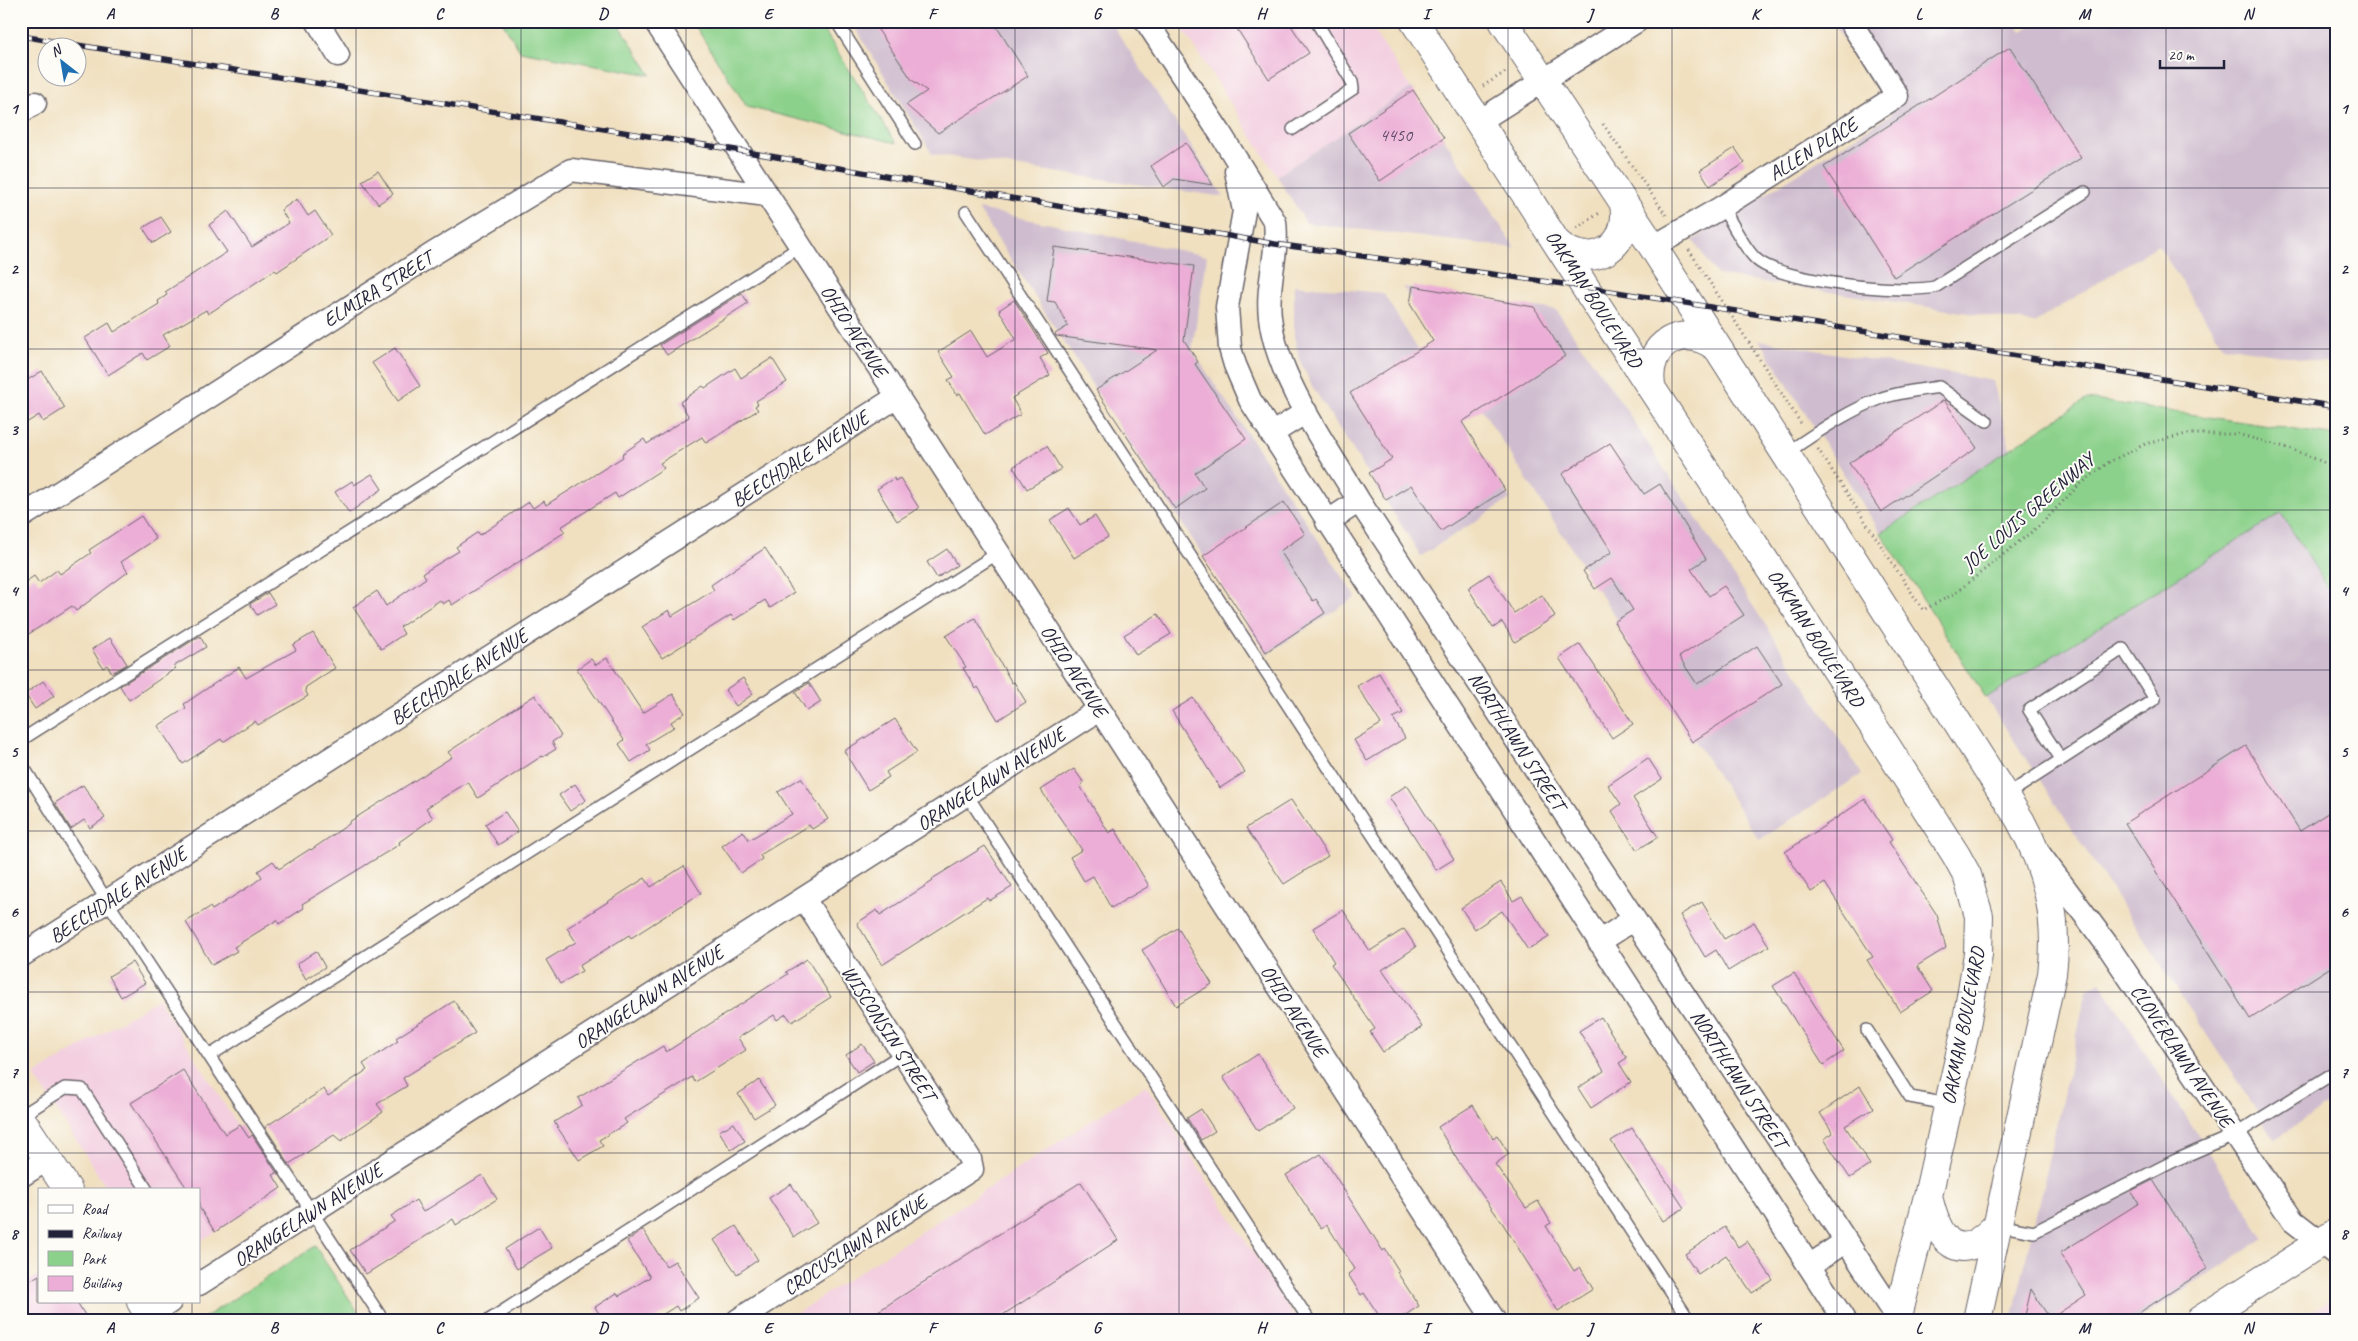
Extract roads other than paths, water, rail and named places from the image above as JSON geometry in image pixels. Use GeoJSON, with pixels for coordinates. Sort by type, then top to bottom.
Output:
{"type":"FeatureCollection","features":[{"type":"Feature","properties":{"kind":"street"},"geometry":{"type":"LineString","coordinates":[[317,21],[338,54]]}},
{"type":"Feature","properties":{"kind":"street","name":"OHIO AVENUE"},"geometry":{"type":"LineString","coordinates":[[655,21],[1494,1320]]}},
{"type":"Feature","properties":{"kind":"street","name":"NORTHLAWN STREET"},"geometry":{"type":"LineString","coordinates":[[1146,21],[1220,133],[1275,222],[1276,233],[1269,290],[1270,316],[1275,346],[1289,381],[1306,412],[1359,501],[1898,1320]]}},
{"type":"Feature","properties":{"kind":"street","name":"OAKMAN BOULEVARD"},"geometry":{"type":"LineString","coordinates":[[1414,21],[1478,122],[1563,238],[1651,385],[1885,744],[1967,875],[1979,916],[1978,954],[1965,1032],[1898,1320]]}},
{"type":"Feature","properties":{"kind":"street"},"geometry":{"type":"LineString","coordinates":[[1503,21],[1542,81],[1616,206],[1653,247],[2005,796],[2035,848],[2051,899],[2054,959],[1977,1320]]}},
{"type":"Feature","properties":{"kind":"street"},"geometry":{"type":"LineString","coordinates":[[1478,122],[1637,21]]}},
{"type":"Feature","properties":{"kind":"street","name":"ALLEN PLACE"},"geometry":{"type":"LineString","coordinates":[[1653,247],[1722,207],[1897,96],[1850,21]]}},
{"type":"Feature","properties":{"kind":"street","name":"NORTHLAWN STREET"},"geometry":{"type":"LineString","coordinates":[[1220,133],[1240,182],[1244,211],[1227,307],[1230,348],[1234,365],[1250,400],[1326,522],[1844,1320]]}},
{"type":"Feature","properties":{"kind":"street","name":"ELMIRA STREET"},"geometry":{"type":"LineString","coordinates":[[21,517],[431,255],[571,170],[766,195]]}},
{"type":"Feature","properties":{"kind":"street"},"geometry":{"type":"LineString","coordinates":[[1563,238],[1576,255],[1597,255],[1608,250],[1622,235],[1626,215],[1616,206]]}},
{"type":"Feature","properties":{"kind":"street"},"geometry":{"type":"LineString","coordinates":[[1231,286],[1269,290]]}},
{"type":"Feature","properties":{"kind":"street"},"geometry":{"type":"LineString","coordinates":[[1651,385],[1650,367],[1653,358],[1664,344],[1673,339],[1691,336],[1700,338],[1716,347]]}},
{"type":"Feature","properties":{"kind":"street","name":"BEECHDALE AVENUE"},"geometry":{"type":"LineString","coordinates":[[21,956],[897,397]]}},
{"type":"Feature","properties":{"kind":"street"},"geometry":{"type":"LineString","coordinates":[[1271,434],[1306,412]]}},
{"type":"Feature","properties":{"kind":"street"},"geometry":{"type":"LineString","coordinates":[[1326,522],[1359,501]]}},
{"type":"Feature","properties":{"kind":"street","name":"ORANGELAWN AVENUE"},"geometry":{"type":"LineString","coordinates":[[200,1283],[1099,710]]}},
{"type":"Feature","properties":{"kind":"street","name":"CLOVERLAWN AVENUE"},"geometry":{"type":"LineString","coordinates":[[2035,848],[2108,946],[2293,1221],[2332,1243]]}},
{"type":"Feature","properties":{"kind":"street","name":"WISCONSIN STREET"},"geometry":{"type":"LineString","coordinates":[[804,899],[970,1159],[972,1169]]}},
{"type":"Feature","properties":{"kind":"street"},"geometry":{"type":"LineString","coordinates":[[1599,942],[1634,918]]}},
{"type":"Feature","properties":{"kind":"street"},"geometry":{"type":"LineString","coordinates":[[21,1117],[67,1188]]}},
{"type":"Feature","properties":{"kind":"street"},"geometry":{"type":"LineString","coordinates":[[21,1176],[48,1159]]}},
{"type":"Feature","properties":{"kind":"street","name":"CROCUSLAWN AVENUE"},"geometry":{"type":"LineString","coordinates":[[738,1320],[972,1169]]}},
{"type":"Feature","properties":{"kind":"street"},"geometry":{"type":"LineString","coordinates":[[1928,1196],[1934,1221],[1940,1232],[1957,1245],[1968,1246],[1980,1242],[1997,1225]]}},
{"type":"Feature","properties":{"kind":"street"},"geometry":{"type":"LineString","coordinates":[[1809,1266],[1846,1241]]}},
{"type":"Feature","properties":{"kind":"street"},"geometry":{"type":"LineString","coordinates":[[2200,1320],[2332,1243]]}},
{"type":"Feature","properties":{"kind":"lane"},"geometry":{"type":"LineString","coordinates":[[836,21],[915,144]]}},
{"type":"Feature","properties":{"kind":"lane"},"geometry":{"type":"LineString","coordinates":[[1293,129],[1353,89],[1352,82],[1316,21]]}},
{"type":"Feature","properties":{"kind":"lane"},"geometry":{"type":"LineString","coordinates":[[1722,207],[1755,258],[1775,271],[1892,290],[1920,290],[1935,287],[2085,192]]}},
{"type":"Feature","properties":{"kind":"lane"},"geometry":{"type":"LineString","coordinates":[[966,212],[1689,1320]]}},
{"type":"Feature","properties":{"kind":"lane"},"geometry":{"type":"LineString","coordinates":[[21,740],[800,246]]}},
{"type":"Feature","properties":{"kind":"lane"},"geometry":{"type":"LineString","coordinates":[[1785,454],[1842,418],[1881,399],[1911,391],[1939,387],[1987,421]]}},
{"type":"Feature","properties":{"kind":"lane"},"geometry":{"type":"LineString","coordinates":[[210,1056],[998,553]]}},
{"type":"Feature","properties":{"kind":"lane"},"geometry":{"type":"LineString","coordinates":[[2005,796],[2155,699],[2123,648],[2029,710],[2061,759]]}},
{"type":"Feature","properties":{"kind":"lane"},"geometry":{"type":"LineString","coordinates":[[21,764],[107,901],[313,1211],[383,1320]]}},
{"type":"Feature","properties":{"kind":"lane"},"geometry":{"type":"LineString","coordinates":[[967,795],[1309,1320]]}},
{"type":"Feature","properties":{"kind":"lane"},"geometry":{"type":"LineString","coordinates":[[1867,1030],[1910,1097],[1948,1104]]}},
{"type":"Feature","properties":{"kind":"lane"},"geometry":{"type":"LineString","coordinates":[[489,1320],[902,1054]]}},
{"type":"Feature","properties":{"kind":"lane"},"geometry":{"type":"LineString","coordinates":[[1997,1225],[2034,1232],[2176,1160],[2236,1134],[2337,1071]]}},
{"type":"Feature","properties":{"kind":"lane"},"geometry":{"type":"LineString","coordinates":[[21,1117],[65,1088],[82,1089],[146,1188]]}},
{"type":"Feature","properties":{"kind":"railway"},"geometry":{"type":"LineString","coordinates":[[21,36],[736,150],[1275,244],[1585,287],[2337,407]]}}]}
